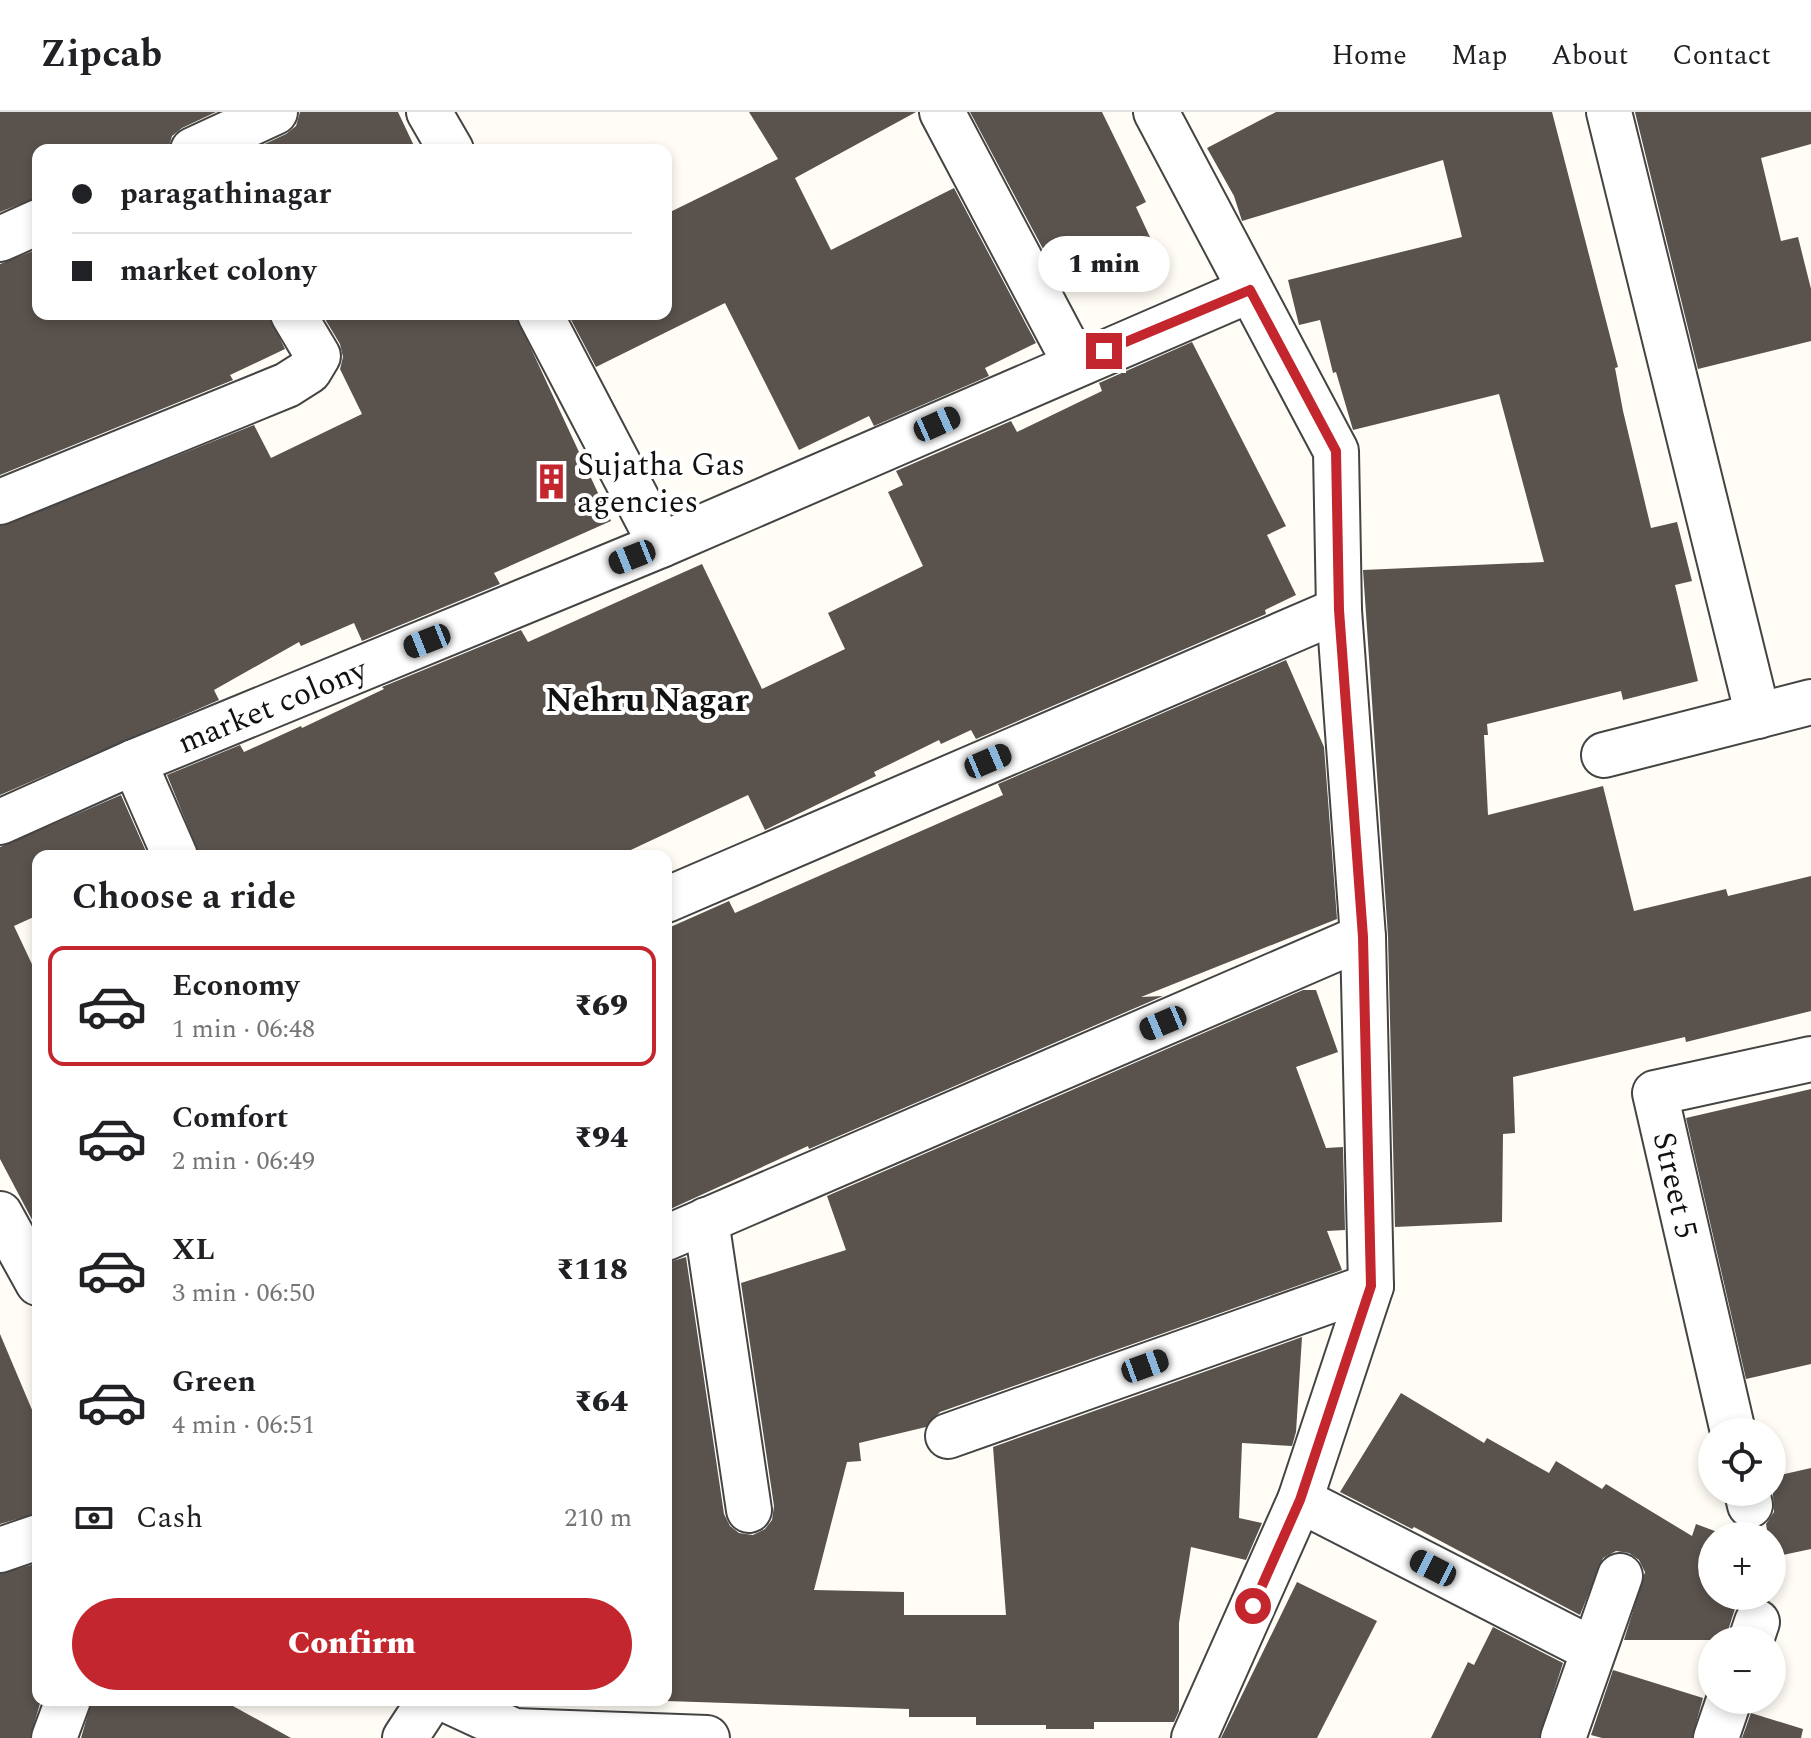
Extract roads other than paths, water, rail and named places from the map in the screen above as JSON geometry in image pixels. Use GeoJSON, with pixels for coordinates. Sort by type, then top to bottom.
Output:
{"type":"FeatureCollection","features":[{"type":"Feature","properties":{"kind":"street"},"geometry":{"type":"LineString","coordinates":[[206,144],[275,112]]}},
{"type":"Feature","properties":{"kind":"street"},"geometry":{"type":"LineString","coordinates":[[429,112],[448,144]]}},
{"type":"Feature","properties":{"kind":"street"},"geometry":{"type":"LineString","coordinates":[[942,112],[1075,363]]}},
{"type":"Feature","properties":{"kind":"street"},"geometry":{"type":"LineString","coordinates":[[1156,112],[1336,451],[1339,610],[1363,937],[1371,1286],[1300,1500],[1194,1738]]}},
{"type":"Feature","properties":{"kind":"street"},"geometry":{"type":"LineString","coordinates":[[1609,112],[1758,716]]}},
{"type":"Feature","properties":{"kind":"street"},"geometry":{"type":"LineString","coordinates":[[0,239],[32,225]]}},
{"type":"Feature","properties":{"kind":"street","name":"market colony"},"geometry":{"type":"LineString","coordinates":[[0,822],[134,762],[661,545],[1075,363],[1250,290]]}},
{"type":"Feature","properties":{"kind":"street"},"geometry":{"type":"LineString","coordinates":[[0,502],[287,385],[309,371],[318,356],[297,320]]}},
{"type":"Feature","properties":{"kind":"street"},"geometry":{"type":"LineString","coordinates":[[543,320],[661,545]]}},
{"type":"Feature","properties":{"kind":"street"},"geometry":{"type":"LineString","coordinates":[[672,897],[1339,610]]}},
{"type":"Feature","properties":{"kind":"street"},"geometry":{"type":"LineString","coordinates":[[1604,755],[1811,702]]}},
{"type":"Feature","properties":{"kind":"street"},"geometry":{"type":"LineString","coordinates":[[134,762],[172,850]]}},
{"type":"Feature","properties":{"kind":"street"},"geometry":{"type":"LineString","coordinates":[[672,1235],[1363,937]]}},
{"type":"Feature","properties":{"kind":"street","name":"Street 5"},"geometry":{"type":"LineString","coordinates":[[1730,1418],[1655,1093],[1811,1059]]}},
{"type":"Feature","properties":{"kind":"street"},"geometry":{"type":"LineString","coordinates":[[706,1220],[749,1510]]}},
{"type":"Feature","properties":{"kind":"street"},"geometry":{"type":"LineString","coordinates":[[2,1223],[32,1273]]}},
{"type":"Feature","properties":{"kind":"street"},"geometry":{"type":"LineString","coordinates":[[948,1436],[1371,1286]]}},
{"type":"Feature","properties":{"kind":"street"},"geometry":{"type":"LineString","coordinates":[[1300,1500],[1593,1650]]}},
{"type":"Feature","properties":{"kind":"street"},"geometry":{"type":"LineString","coordinates":[[0,1550],[32,1539]]}},
{"type":"Feature","properties":{"kind":"street"},"geometry":{"type":"LineString","coordinates":[[1563,1738],[1620,1576]]}},
{"type":"Feature","properties":{"kind":"street"},"geometry":{"type":"LineString","coordinates":[[54,1738],[66,1706]]}},
{"type":"Feature","properties":{"kind":"street"},"geometry":{"type":"LineString","coordinates":[[405,1738],[426,1706]]}},
{"type":"Feature","properties":{"kind":"street"},"geometry":{"type":"LineString","coordinates":[[1716,1738],[1724,1714]]}},
{"type":"Feature","properties":{"kind":"street"},"geometry":{"type":"LineString","coordinates":[[485,1716],[707,1738]]}},
{"type":"Feature","properties":{"kind":"place","name":"Sujatha Gas agencies"},"geometry":{"type":"Point","coordinates":[551,482]}},
{"type":"Feature","properties":{"kind":"district","name":"Nehru Nagar"},"geometry":{"type":"Point","coordinates":[647,699]}}]}
